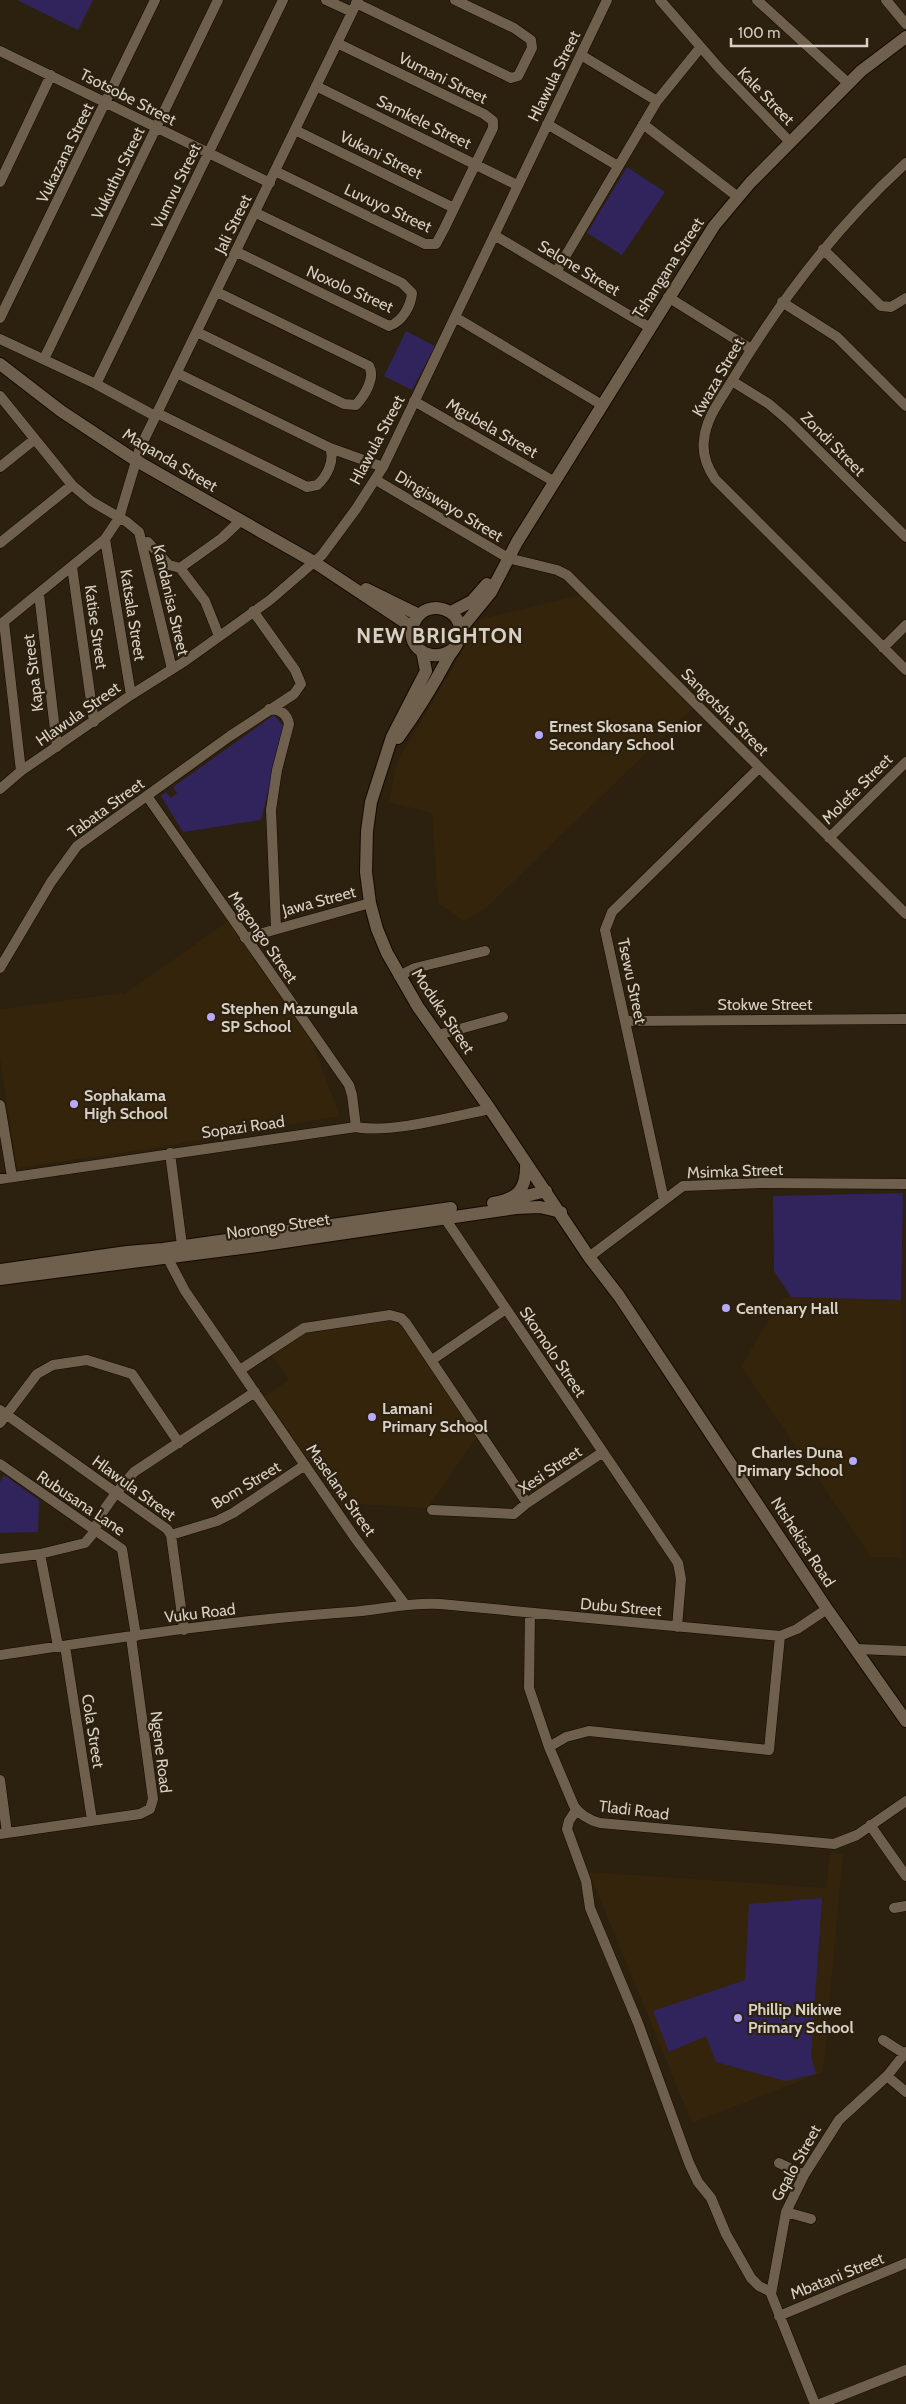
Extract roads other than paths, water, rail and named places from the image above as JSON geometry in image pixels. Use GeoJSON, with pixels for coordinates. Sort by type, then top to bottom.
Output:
{"type":"FeatureCollection","features":[{"type":"Feature","properties":{"kind":"street","name":"Vukazana Street"},"geometry":{"type":"LineString","coordinates":[[0,318],[155,0]]}},
{"type":"Feature","properties":{"kind":"street","name":"Vukuthu Street"},"geometry":{"type":"LineString","coordinates":[[44,360],[218,0]]}},
{"type":"Feature","properties":{"kind":"street","name":"Vumvu Street"},"geometry":{"type":"LineString","coordinates":[[96,384],[283,0]]}},
{"type":"Feature","properties":{"kind":"street"},"geometry":{"type":"LineString","coordinates":[[326,0],[355,5],[511,78],[518,76],[530,54],[531,40],[518,31],[455,0]]}},
{"type":"Feature","properties":{"kind":"street","name":"Hlawula Street"},"geometry":{"type":"LineString","coordinates":[[0,789],[21,771],[253,612],[322,555],[376,480],[607,0]]}},
{"type":"Feature","properties":{"kind":"street","name":"Kale Street"},"geometry":{"type":"LineString","coordinates":[[660,0],[700,48],[790,142]]}},
{"type":"Feature","properties":{"kind":"street"},"geometry":{"type":"LineString","coordinates":[[757,0],[849,84]]}},
{"type":"Feature","properties":{"kind":"street"},"geometry":{"type":"LineString","coordinates":[[886,0],[906,24]]}},
{"type":"Feature","properties":{"kind":"street","name":"Jali Street"},"geometry":{"type":"LineString","coordinates":[[2,624],[106,539],[119,518],[135,460],[355,5]]}},
{"type":"Feature","properties":{"kind":"street","name":"Tshangana Street"},"geometry":{"type":"LineString","coordinates":[[460,630],[491,592],[508,558],[668,296],[714,226],[738,197],[790,142],[876,59],[906,37]]}},
{"type":"Feature","properties":{"kind":"street","name":"Vumani Street"},"geometry":{"type":"LineString","coordinates":[[337,43],[490,118],[493,128],[476,164]]}},
{"type":"Feature","properties":{"kind":"street"},"geometry":{"type":"LineString","coordinates":[[556,272],[657,101],[700,48]]}},
{"type":"Feature","properties":{"kind":"street","name":"Tsotsobe Street"},"geometry":{"type":"LineString","coordinates":[[0,51],[270,183]]}},
{"type":"Feature","properties":{"kind":"street"},"geometry":{"type":"LineString","coordinates":[[581,55],[657,101]]}},
{"type":"Feature","properties":{"kind":"street"},"geometry":{"type":"LineString","coordinates":[[0,182],[51,75]]}},
{"type":"Feature","properties":{"kind":"street","name":"Samkele Street"},"geometry":{"type":"LineString","coordinates":[[316,86],[517,185]]}},
{"type":"Feature","properties":{"kind":"street"},"geometry":{"type":"LineString","coordinates":[[547,124],[618,166]]}},
{"type":"Feature","properties":{"kind":"street"},"geometry":{"type":"LineString","coordinates":[[643,124],[738,197]]}},
{"type":"Feature","properties":{"kind":"street","name":"Vukani Street"},"geometry":{"type":"LineString","coordinates":[[295,130],[454,208]]}},
{"type":"Feature","properties":{"kind":"street","name":"Kwaza Street"},"geometry":{"type":"LineString","coordinates":[[906,162],[823,249],[782,302],[710,416],[705,431],[703,449],[710,472],[906,670]]}},
{"type":"Feature","properties":{"kind":"street","name":"Luvuyo Street"},"geometry":{"type":"LineString","coordinates":[[275,170],[425,244],[433,245],[438,241],[476,164]]}},
{"type":"Feature","properties":{"kind":"street","name":"Noxolo Street"},"geometry":{"type":"LineString","coordinates":[[237,252],[389,326],[398,321],[408,308],[412,293],[402,283],[256,213]]}},
{"type":"Feature","properties":{"kind":"street","name":"Selone Street"},"geometry":{"type":"LineString","coordinates":[[494,235],[649,327]]}},
{"type":"Feature","properties":{"kind":"street"},"geometry":{"type":"LineString","coordinates":[[823,249],[881,306],[891,307],[906,298]]}},
{"type":"Feature","properties":{"kind":"street"},"geometry":{"type":"LineString","coordinates":[[197,332],[344,404],[356,405],[366,389],[372,375],[369,366],[217,292]]}},
{"type":"Feature","properties":{"kind":"street"},"geometry":{"type":"LineString","coordinates":[[668,296],[751,350]]}},
{"type":"Feature","properties":{"kind":"street"},"geometry":{"type":"LineString","coordinates":[[782,302],[837,337],[906,406]]}},
{"type":"Feature","properties":{"kind":"street"},"geometry":{"type":"LineString","coordinates":[[455,317],[602,405]]}},
{"type":"Feature","properties":{"kind":"street"},"geometry":{"type":"LineString","coordinates":[[0,339],[307,487],[317,485],[324,476],[333,456],[330,448]]}},
{"type":"Feature","properties":{"kind":"street","name":"Maqanda Street"},"geometry":{"type":"LineString","coordinates":[[0,364],[61,411],[135,460],[314,562],[412,627]]}},
{"type":"Feature","properties":{"kind":"street"},"geometry":{"type":"LineString","coordinates":[[177,374],[330,448],[382,467]]}},
{"type":"Feature","properties":{"kind":"street","name":"Zondi Street"},"geometry":{"type":"LineString","coordinates":[[732,381],[769,404],[789,421],[906,538]]}},
{"type":"Feature","properties":{"kind":"street","name":"Kandanisa Street"},"geometry":{"type":"LineString","coordinates":[[0,396],[72,485],[91,501],[136,529],[143,543],[172,669]]}},
{"type":"Feature","properties":{"kind":"street","name":"Mgubela Street"},"geometry":{"type":"LineString","coordinates":[[414,400],[555,482]]}},
{"type":"Feature","properties":{"kind":"street"},"geometry":{"type":"LineString","coordinates":[[0,467],[35,439]]}},
{"type":"Feature","properties":{"kind":"street","name":"Dingiswayo Street"},"geometry":{"type":"LineString","coordinates":[[376,480],[508,558]]}},
{"type":"Feature","properties":{"kind":"street"},"geometry":{"type":"LineString","coordinates":[[0,543],[72,485]]}},
{"type":"Feature","properties":{"kind":"street"},"geometry":{"type":"LineString","coordinates":[[180,568],[222,538],[241,520]]}},
{"type":"Feature","properties":{"kind":"street","name":"Katsala Street"},"geometry":{"type":"LineString","coordinates":[[106,539],[131,695]]}},
{"type":"Feature","properties":{"kind":"street"},"geometry":{"type":"LineString","coordinates":[[143,543],[148,542],[170,565],[180,568],[205,601],[219,636]]}},
{"type":"Feature","properties":{"kind":"street","name":"Tshangana Street"},"geometry":{"type":"LineString","coordinates":[[451,612],[472,601],[508,558]]}},
{"type":"Feature","properties":{"kind":"street","name":"Sangotsha Street"},"geometry":{"type":"LineString","coordinates":[[508,558],[557,570],[575,582],[906,914]]}},
{"type":"Feature","properties":{"kind":"street","name":"Katise Street"},"geometry":{"type":"LineString","coordinates":[[72,567],[94,722]]}},
{"type":"Feature","properties":{"kind":"street","name":"Maqanda Street"},"geometry":{"type":"LineString","coordinates":[[332,573],[419,615]]}},
{"type":"Feature","properties":{"kind":"street","name":"Kapa Street"},"geometry":{"type":"LineString","coordinates":[[39,594],[57,747]]}},
{"type":"Feature","properties":{"kind":"street"},"geometry":{"type":"LineString","coordinates":[[431,608],[444,609],[451,612],[459,623],[460,630],[458,643],[453,649],[442,656],[428,655],[422,651],[413,640],[412,627],[419,615],[431,608]]}},
{"type":"Feature","properties":{"kind":"street","name":"Tabata Street"},"geometry":{"type":"LineString","coordinates":[[0,968],[72,851],[270,709],[294,694],[301,684],[296,670],[253,612]]}},
{"type":"Feature","properties":{"kind":"street"},"geometry":{"type":"LineString","coordinates":[[2,624],[21,771]]}},
{"type":"Feature","properties":{"kind":"street"},"geometry":{"type":"LineString","coordinates":[[883,648],[906,625]]}},
{"type":"Feature","properties":{"kind":"street","name":"Moduka Street"},"geometry":{"type":"LineString","coordinates":[[386,754],[413,716],[453,649]]}},
{"type":"Feature","properties":{"kind":"street","name":"Moduka Street"},"geometry":{"type":"LineString","coordinates":[[422,651],[426,671],[399,722],[374,789],[367,831],[366,872],[370,903],[382,942],[399,976],[589,1257]]}},
{"type":"Feature","properties":{"kind":"street","name":"Jawa Street"},"geometry":{"type":"LineString","coordinates":[[270,709],[277,709],[282,712],[289,724],[274,782],[271,824],[276,928]]}},
{"type":"Feature","properties":{"kind":"street","name":"Molefe Street"},"geometry":{"type":"LineString","coordinates":[[829,838],[906,762]]}},
{"type":"Feature","properties":{"kind":"street","name":"Tsewu Street"},"geometry":{"type":"LineString","coordinates":[[664,1200],[605,930],[609,917],[759,768]]}},
{"type":"Feature","properties":{"kind":"street","name":"Magongo Street"},"geometry":{"type":"LineString","coordinates":[[147,796],[349,1085],[356,1127]]}},
{"type":"Feature","properties":{"kind":"street","name":"Jawa Street"},"geometry":{"type":"LineString","coordinates":[[245,938],[370,903]]}},
{"type":"Feature","properties":{"kind":"street"},"geometry":{"type":"LineString","coordinates":[[399,976],[415,968],[485,951]]}},
{"type":"Feature","properties":{"kind":"street"},"geometry":{"type":"LineString","coordinates":[[438,1035],[503,1017]]}},
{"type":"Feature","properties":{"kind":"street","name":"Stokwe Street"},"geometry":{"type":"LineString","coordinates":[[625,1021],[906,1019]]}},
{"type":"Feature","properties":{"kind":"street"},"geometry":{"type":"LineString","coordinates":[[0,1105],[12,1177]]}},
{"type":"Feature","properties":{"kind":"street","name":"Sopazi Road"},"geometry":{"type":"LineString","coordinates":[[0,1179],[356,1127],[372,1128],[422,1122],[490,1109]]}},
{"type":"Feature","properties":{"kind":"street"},"geometry":{"type":"LineString","coordinates":[[170,1153],[183,1250]]}},
{"type":"Feature","properties":{"kind":"street"},"geometry":{"type":"LineString","coordinates":[[510,1200],[525,1183],[526,1164]]}},
{"type":"Feature","properties":{"kind":"street","name":"Msimka Street"},"geometry":{"type":"LineString","coordinates":[[589,1257],[683,1186],[690,1184],[906,1184]]}},
{"type":"Feature","properties":{"kind":"street","name":"Norongo Street"},"geometry":{"type":"LineString","coordinates":[[0,1279],[510,1200],[546,1191]]}},
{"type":"Feature","properties":{"kind":"street","name":"Norongo Street"},"geometry":{"type":"LineString","coordinates":[[183,1250],[257,1246],[534,1206],[560,1212]]}},
{"type":"Feature","properties":{"kind":"street","name":"Skomolo Street"},"geometry":{"type":"LineString","coordinates":[[444,1218],[680,1566],[681,1579],[677,1627]]}},
{"type":"Feature","properties":{"kind":"street","name":"Norongo Street"},"geometry":{"type":"LineString","coordinates":[[0,1270],[127,1252],[165,1253]]}},
{"type":"Feature","properties":{"kind":"street","name":"Maselana Street"},"geometry":{"type":"LineString","coordinates":[[165,1253],[185,1291],[390,1587],[404,1603]]}},
{"type":"Feature","properties":{"kind":"street","name":"Ntshekisa Road"},"geometry":{"type":"LineString","coordinates":[[589,1257],[619,1296],[827,1608],[906,1721]]}},
{"type":"Feature","properties":{"kind":"street"},"geometry":{"type":"LineString","coordinates":[[432,1360],[506,1309]]}},
{"type":"Feature","properties":{"kind":"street"},"geometry":{"type":"LineString","coordinates":[[240,1370],[304,1328],[390,1315],[401,1318],[432,1360],[527,1503]]}},
{"type":"Feature","properties":{"kind":"street"},"geometry":{"type":"LineString","coordinates":[[2,1416],[37,1374],[53,1365],[87,1360],[132,1374],[179,1443]]}},
{"type":"Feature","properties":{"kind":"street"},"geometry":{"type":"LineString","coordinates":[[0,1559],[40,1554],[85,1543],[95,1531],[99,1517],[116,1493],[138,1468],[179,1443],[254,1392]]}},
{"type":"Feature","properties":{"kind":"street","name":"Hlawula Street"},"geometry":{"type":"LineString","coordinates":[[2,1416],[167,1529],[171,1535],[184,1630]]}},
{"type":"Feature","properties":{"kind":"street","name":"Xesi Street"},"geometry":{"type":"LineString","coordinates":[[432,1510],[514,1514],[527,1503],[603,1452]]}},
{"type":"Feature","properties":{"kind":"street","name":"Rubusana Lane"},"geometry":{"type":"LineString","coordinates":[[0,1464],[118,1546],[125,1553],[134,1636]]}},
{"type":"Feature","properties":{"kind":"street","name":"Bom Street"},"geometry":{"type":"LineString","coordinates":[[171,1535],[233,1514],[305,1465]]}},
{"type":"Feature","properties":{"kind":"street","name":"Cola Street"},"geometry":{"type":"LineString","coordinates":[[40,1554],[62,1646],[92,1820]]}},
{"type":"Feature","properties":{"kind":"street","name":"Dubu Street"},"geometry":{"type":"LineString","coordinates":[[404,1603],[440,1604],[780,1636]]}},
{"type":"Feature","properties":{"kind":"street","name":"Vuku Road"},"geometry":{"type":"LineString","coordinates":[[0,1655],[306,1615],[362,1611],[404,1603]]}},
{"type":"Feature","properties":{"kind":"street"},"geometry":{"type":"LineString","coordinates":[[548,1747],[566,1736],[589,1731],[769,1750],[780,1636],[797,1629],[827,1608]]}},
{"type":"Feature","properties":{"kind":"street","name":"Tladi Road"},"geometry":{"type":"LineString","coordinates":[[530,1613],[528,1688],[548,1747],[576,1810],[584,1817],[600,1823],[831,1844],[846,1840],[906,1800]]}},
{"type":"Feature","properties":{"kind":"street","name":"Ngene Road"},"geometry":{"type":"LineString","coordinates":[[4,1833],[145,1813],[150,1809],[152,1803],[134,1636]]}},
{"type":"Feature","properties":{"kind":"street"},"geometry":{"type":"LineString","coordinates":[[856,1649],[906,1651]]}},
{"type":"Feature","properties":{"kind":"street"},"geometry":{"type":"LineString","coordinates":[[0,1780],[4,1833]]}},
{"type":"Feature","properties":{"kind":"street"},"geometry":{"type":"LineString","coordinates":[[576,1810],[569,1821],[567,1829],[586,1880],[590,1908],[638,2023],[689,2163],[698,2182],[711,2198],[726,2234],[751,2278],[759,2286],[771,2292]]}},
{"type":"Feature","properties":{"kind":"street"},"geometry":{"type":"LineString","coordinates":[[870,1825],[906,1876]]}},
{"type":"Feature","properties":{"kind":"street"},"geometry":{"type":"LineString","coordinates":[[894,1908],[906,1906]]}},
{"type":"Feature","properties":{"kind":"street"},"geometry":{"type":"LineString","coordinates":[[883,2040],[906,2053]]}},
{"type":"Feature","properties":{"kind":"street","name":"Gqalo Street"},"geometry":{"type":"LineString","coordinates":[[815,2404],[771,2292],[786,2212],[804,2175],[839,2120],[887,2076],[906,2053]]}},
{"type":"Feature","properties":{"kind":"street"},"geometry":{"type":"LineString","coordinates":[[887,2076],[906,2092]]}},
{"type":"Feature","properties":{"kind":"street"},"geometry":{"type":"LineString","coordinates":[[780,2162],[804,2175]]}},
{"type":"Feature","properties":{"kind":"street"},"geometry":{"type":"LineString","coordinates":[[786,2212],[811,2219]]}},
{"type":"Feature","properties":{"kind":"street","name":"Mbatani Street"},"geometry":{"type":"LineString","coordinates":[[779,2316],[906,2263]]}},
{"type":"Feature","properties":{"kind":"street"},"geometry":{"type":"LineString","coordinates":[[820,2404],[906,2370]]}},
{"type":"Feature","properties":{"kind":"place","name":"Ernest Skosana Senior Secondary School"},"geometry":{"type":"Point","coordinates":[539,735]}},
{"type":"Feature","properties":{"kind":"place","name":"Stephen Mazungula SP School"},"geometry":{"type":"Point","coordinates":[211,1017]}},
{"type":"Feature","properties":{"kind":"place","name":"Sophakama High School"},"geometry":{"type":"Point","coordinates":[74,1104]}},
{"type":"Feature","properties":{"kind":"place","name":"Centenary Hall"},"geometry":{"type":"Point","coordinates":[726,1308]}},
{"type":"Feature","properties":{"kind":"place","name":"Lamani Primary School"},"geometry":{"type":"Point","coordinates":[372,1417]}},
{"type":"Feature","properties":{"kind":"place","name":"Charles Duna Primary School"},"geometry":{"type":"Point","coordinates":[853,1461]}},
{"type":"Feature","properties":{"kind":"place","name":"Phillip Nikiwe Primary School"},"geometry":{"type":"Point","coordinates":[738,2018]}},
{"type":"Feature","properties":{"kind":"district","name":"NEW BRIGHTON"},"geometry":{"type":"Point","coordinates":[440,635]}}]}
